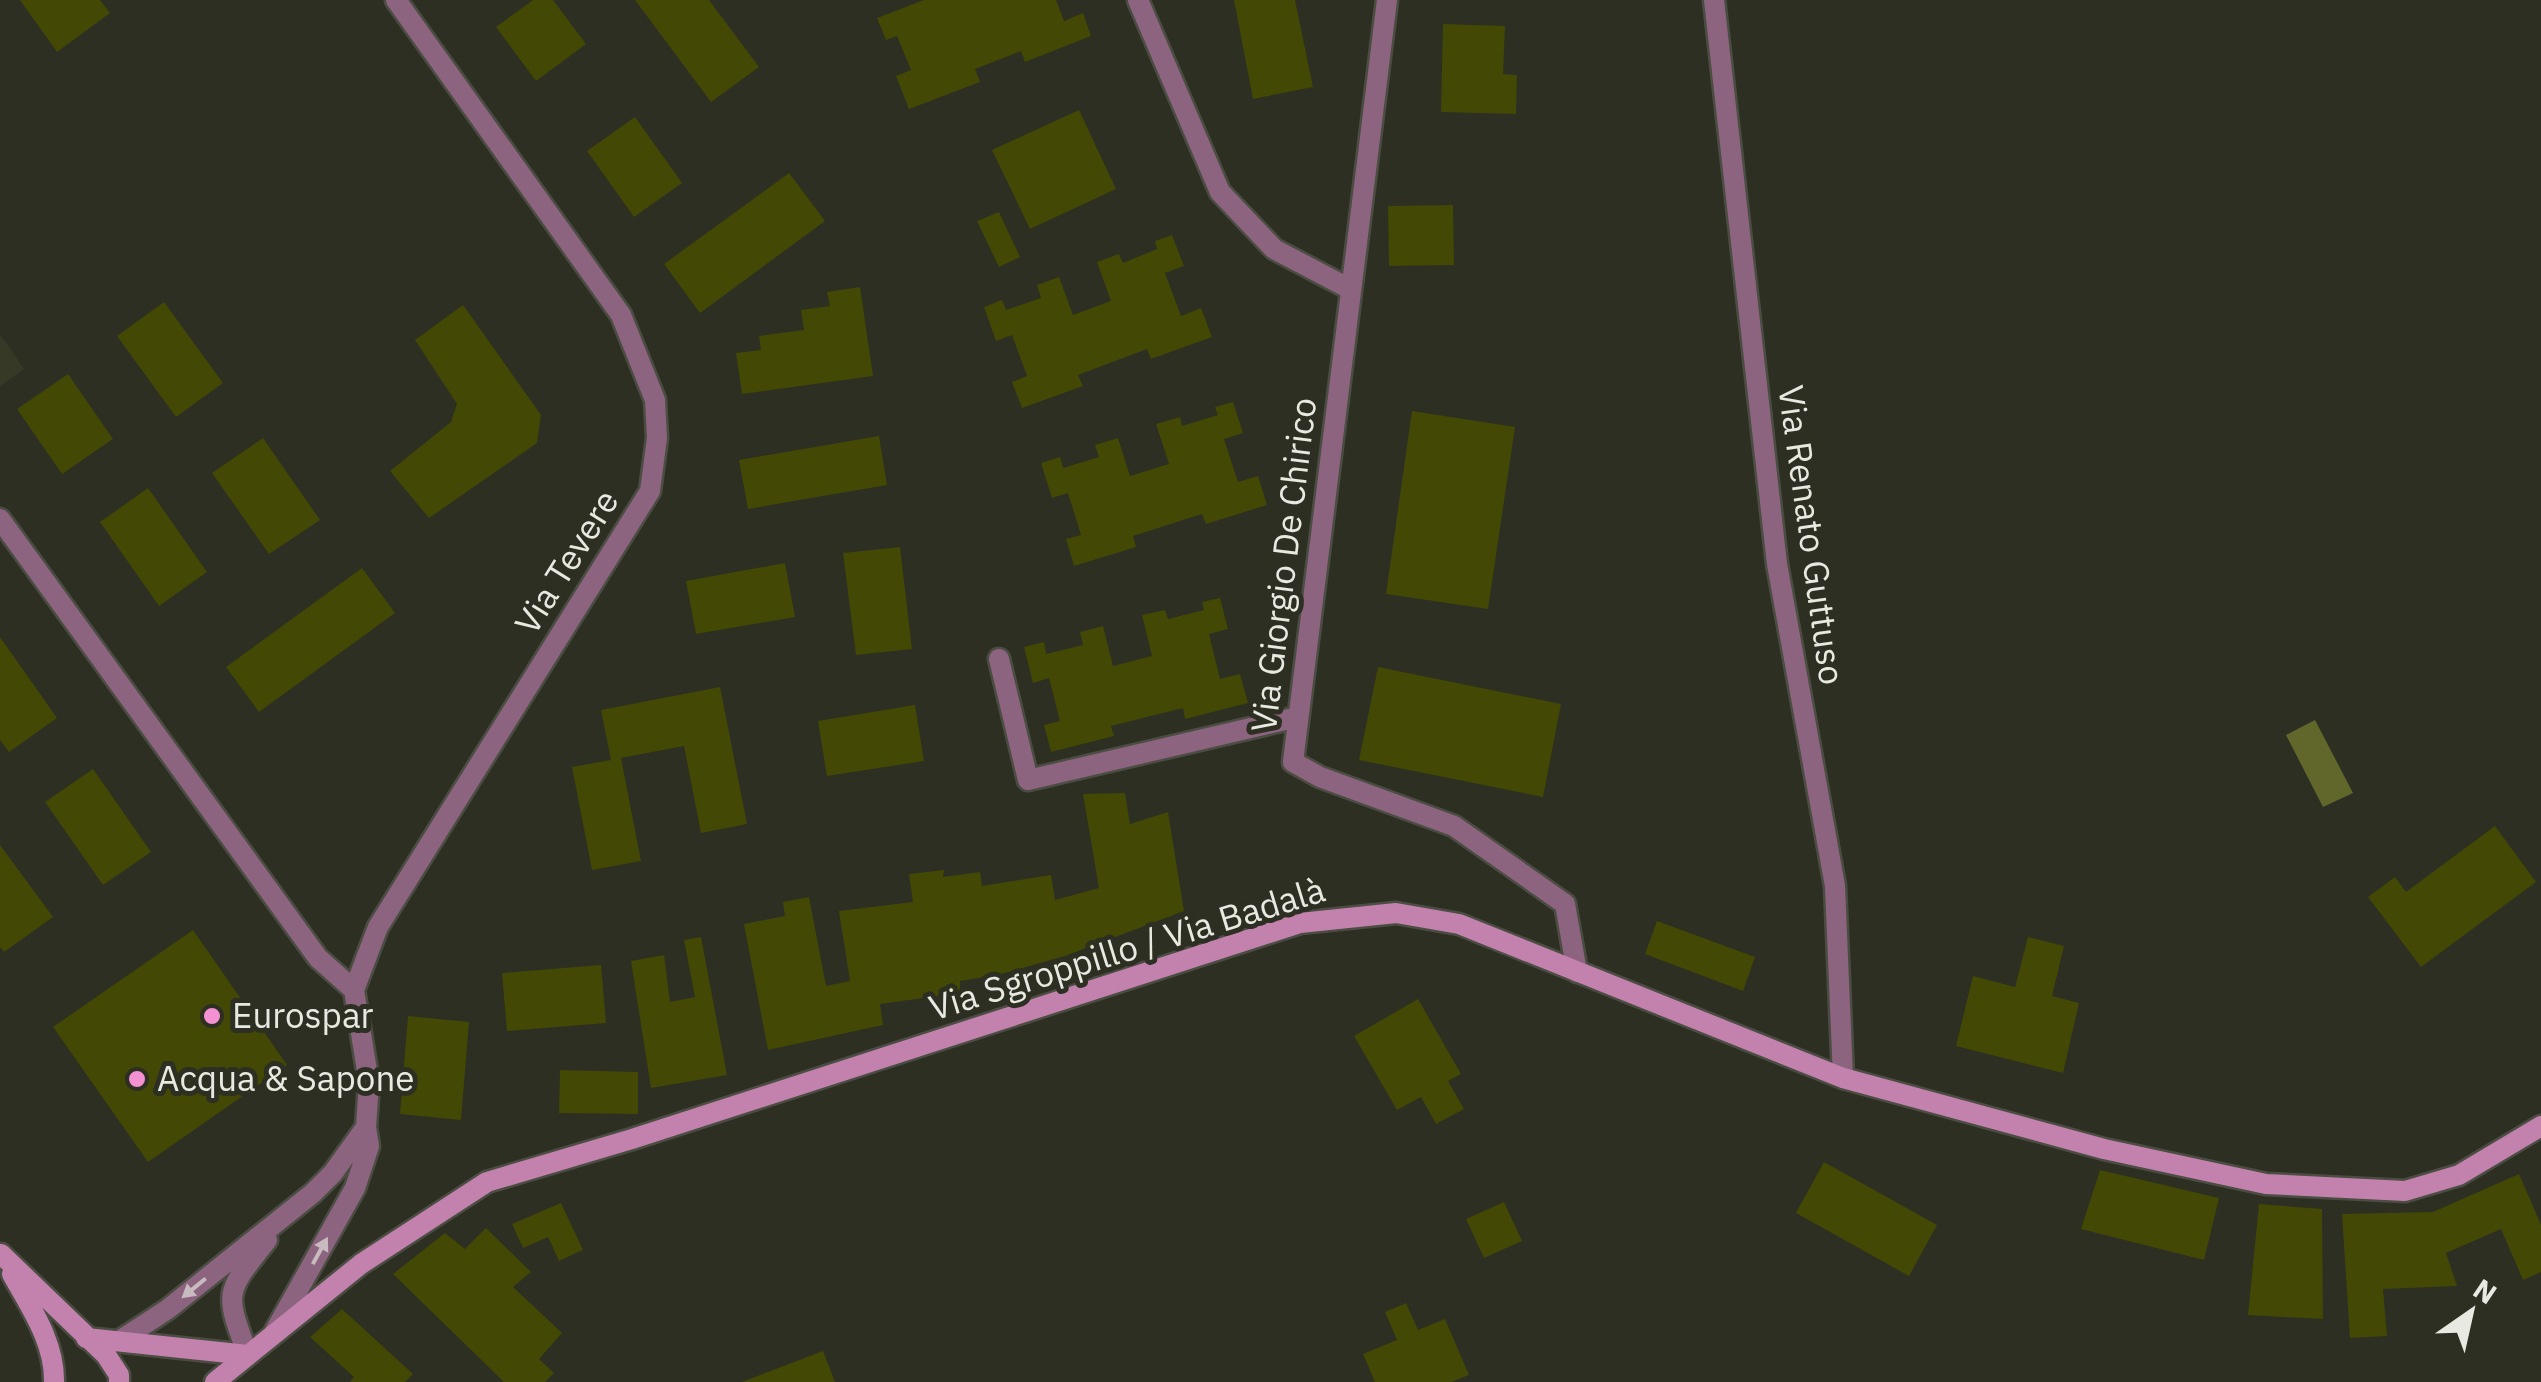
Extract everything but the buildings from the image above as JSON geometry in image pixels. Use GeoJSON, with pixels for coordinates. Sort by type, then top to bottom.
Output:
{"type":"FeatureCollection","features":[{"type":"Feature","properties":{"kind":"main road","name":"Via Sgroppillo / Via Badalà"},"geometry":{"type":"LineString","coordinates":[[215,1382],[361,1264],[488,1182],[1300,923],[1396,913],[1459,924],[1843,1078],[2104,1149],[2266,1184],[2405,1191],[2459,1176],[2541,1126]]}},
{"type":"Feature","properties":{"kind":"main road"},"geometry":{"type":"LineString","coordinates":[[0,1253],[106,1356],[119,1375],[119,1382]]}},
{"type":"Feature","properties":{"kind":"main road"},"geometry":{"type":"LineString","coordinates":[[0,1253],[44,1333],[57,1378]]}},
{"type":"Feature","properties":{"kind":"main road"},"geometry":{"type":"LineString","coordinates":[[86,1338],[248,1355]]}},
{"type":"Feature","properties":{"kind":"street","name":"Via Tevere"},"geometry":{"type":"LineString","coordinates":[[354,990],[378,926],[650,491],[657,438],[655,400],[621,315],[396,0]]}},
{"type":"Feature","properties":{"kind":"street"},"geometry":{"type":"LineString","coordinates":[[1138,0],[1220,192],[1274,248],[1350,289]]}},
{"type":"Feature","properties":{"kind":"street","name":"Via Giorgio De Chirico"},"geometry":{"type":"LineString","coordinates":[[1387,0],[1293,762],[1320,778],[1454,826],[1565,904],[1577,972]]}},
{"type":"Feature","properties":{"kind":"street","name":"Via Renato Guttuso"},"geometry":{"type":"LineString","coordinates":[[1714,0],[1776,564],[1834,886],[1843,1078]]}},
{"type":"Feature","properties":{"kind":"street"},"geometry":{"type":"LineString","coordinates":[[0,519],[318,958],[354,990],[370,1083],[366,1126],[370,1146],[355,1188],[273,1336]]}},
{"type":"Feature","properties":{"kind":"street"},"geometry":{"type":"LineString","coordinates":[[1000,659],[1028,780],[1298,717]]}},
{"type":"Feature","properties":{"kind":"street"},"geometry":{"type":"LineString","coordinates":[[119,1340],[168,1309],[333,1174],[366,1126]]}},
{"type":"Feature","properties":{"kind":"street"},"geometry":{"type":"LineString","coordinates":[[248,1355],[231,1310],[233,1290],[239,1276],[290,1211]]}},
{"type":"Feature","properties":{"kind":"shaded area"},"geometry":{"type":"Polygon","coordinates":[[[0,334],[24,369],[0,386],[0,334]]]}},
{"type":"Feature","properties":{"kind":"shaded area"},"geometry":{"type":"Polygon","coordinates":[[[2315,720],[2353,793],[2323,807],[2286,735],[2315,720]]]}},
{"type":"Feature","properties":{"kind":"place","name":"Eurospar"},"geometry":{"type":"Point","coordinates":[212,1016]}},
{"type":"Feature","properties":{"kind":"place","name":"Acqua & Sapone"},"geometry":{"type":"Point","coordinates":[137,1079]}}]}
